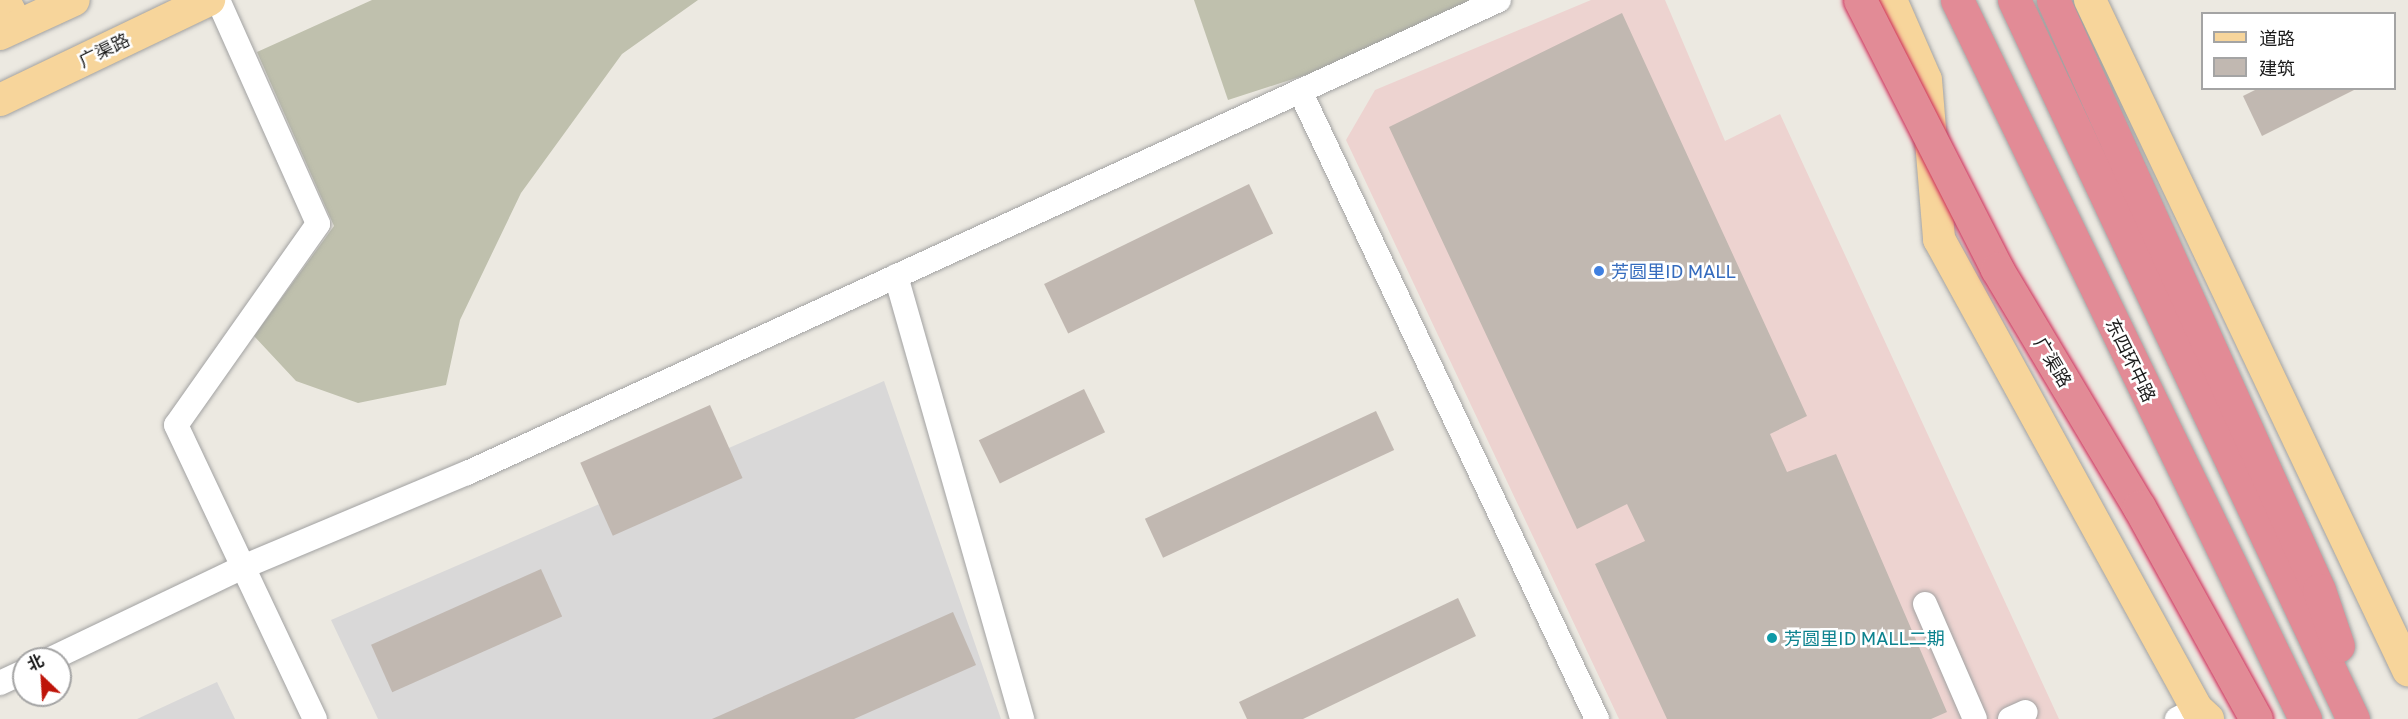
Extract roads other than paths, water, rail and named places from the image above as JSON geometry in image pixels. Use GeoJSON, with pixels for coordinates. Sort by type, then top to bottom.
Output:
{"type":"FeatureCollection","features":[{"type":"Feature","properties":{"kind":"highway","name":"广渠路"},"geometry":{"type":"LineString","coordinates":[[1860,0],[1997,269],[2139,507],[2256,719]]}},
{"type":"Feature","properties":{"kind":"highway","name":"东四环中路"},"geometry":{"type":"LineString","coordinates":[[1957,0],[2305,719]]}},
{"type":"Feature","properties":{"kind":"highway"},"geometry":{"type":"LineString","coordinates":[[2014,0],[2353,719]]}},
{"type":"Feature","properties":{"kind":"highway"},"geometry":{"type":"LineString","coordinates":[[2053,0],[2319,590],[2362,719]]}},
{"type":"Feature","properties":{"kind":"main road"},"geometry":{"type":"LineString","coordinates":[[7,20],[74,0]]}},
{"type":"Feature","properties":{"kind":"main road","name":"广渠路"},"geometry":{"type":"LineString","coordinates":[[0,100],[209,0]]}},
{"type":"Feature","properties":{"kind":"main road"},"geometry":{"type":"LineString","coordinates":[[1891,0],[1926,80],[1939,239],[2194,716]]}},
{"type":"Feature","properties":{"kind":"main road"},"geometry":{"type":"LineString","coordinates":[[2090,0],[2408,670]]}},
{"type":"Feature","properties":{"kind":"street"},"geometry":{"type":"LineString","coordinates":[[218,0],[318,224],[176,425],[315,719]]}},
{"type":"Feature","properties":{"kind":"street"},"geometry":{"type":"LineString","coordinates":[[72,649],[243,567],[467,473],[1499,0]]}},
{"type":"Feature","properties":{"kind":"street"},"geometry":{"type":"LineString","coordinates":[[1300,91],[1597,719]]}},
{"type":"Feature","properties":{"kind":"street"},"geometry":{"type":"LineString","coordinates":[[896,276],[1022,719]]}},
{"type":"Feature","properties":{"kind":"street"},"geometry":{"type":"LineString","coordinates":[[1925,604],[1975,719]]}},
{"type":"Feature","properties":{"kind":"place","name":"芳圆里ID MALL"},"geometry":{"type":"Point","coordinates":[1599,271]}},
{"type":"Feature","properties":{"kind":"place","name":"芳圆里ID MALL二期"},"geometry":{"type":"Point","coordinates":[1772,638]}}]}
